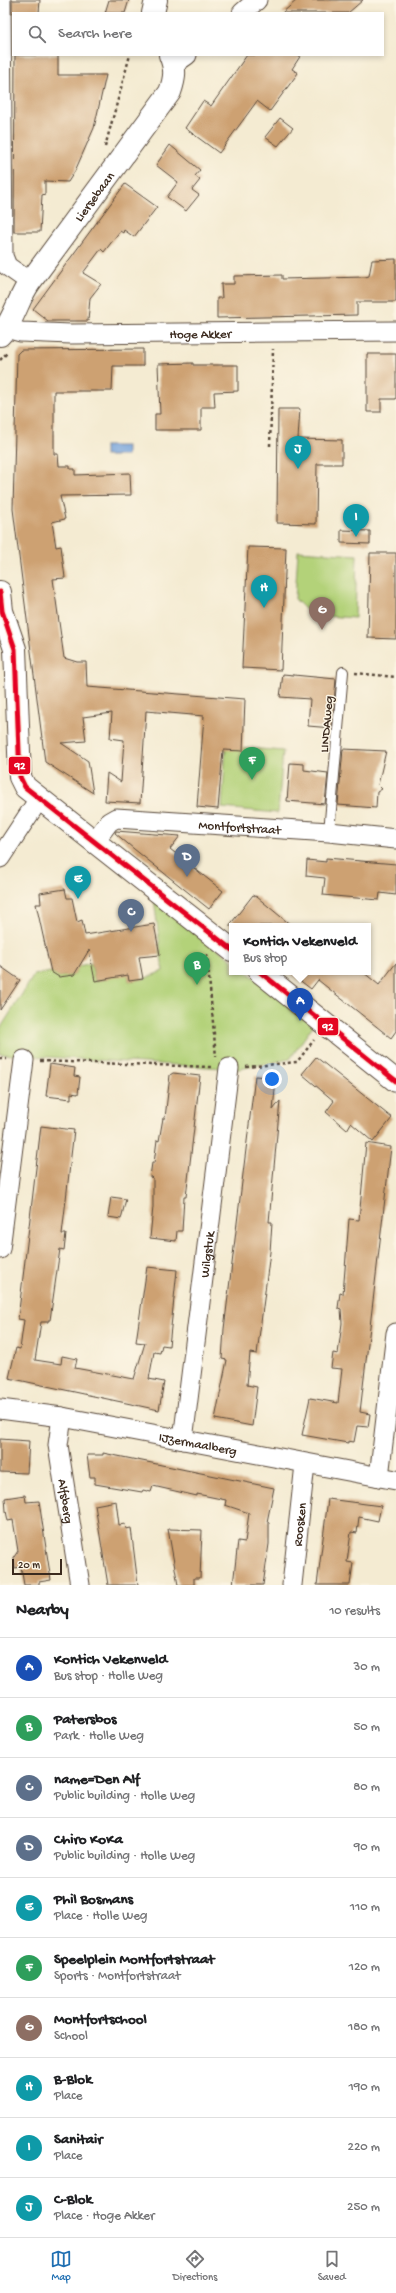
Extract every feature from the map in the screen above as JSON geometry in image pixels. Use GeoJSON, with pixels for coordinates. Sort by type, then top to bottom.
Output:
{"type":"FeatureCollection","features":[{"type":"Feature","properties":{"kind":"street"},"geometry":{"type":"LineString","coordinates":[[1,0],[3,256],[7,266],[30,282]]}},
{"type":"Feature","properties":{"kind":"street"},"geometry":{"type":"LineString","coordinates":[[153,12],[156,0]]}},
{"type":"Feature","properties":{"kind":"street"},"geometry":{"type":"LineString","coordinates":[[243,12],[257,0]]}},
{"type":"Feature","properties":{"kind":"street","name":"Liersebaan"},"geometry":{"type":"LineString","coordinates":[[3,331],[20,296],[170,92],[175,77],[177,58]]}},
{"type":"Feature","properties":{"kind":"street","name":"Hoge Akker"},"geometry":{"type":"LineString","coordinates":[[3,331],[71,334],[396,331]]}},
{"type":"Feature","properties":{"kind":"street"},"geometry":{"type":"LineString","coordinates":[[0,592],[2,611],[15,649],[21,781],[39,799],[229,948]]}},
{"type":"Feature","properties":{"kind":"street"},"geometry":{"type":"LineString","coordinates":[[0,858],[39,799]]}},
{"type":"Feature","properties":{"kind":"street","name":"Montfortstraat"},"geometry":{"type":"LineString","coordinates":[[94,842],[109,822],[116,818],[329,832],[396,839]]}},
{"type":"Feature","properties":{"kind":"street"},"geometry":{"type":"LineString","coordinates":[[264,975],[396,1081]]}},
{"type":"Feature","properties":{"kind":"street"},"geometry":{"type":"LineString","coordinates":[[0,1250],[24,1060]]}},
{"type":"Feature","properties":{"kind":"street","name":"Wilgstuk"},"geometry":{"type":"LineString","coordinates":[[183,1440],[229,1068]]}},
{"type":"Feature","properties":{"kind":"street"},"geometry":{"type":"LineString","coordinates":[[387,1479],[396,1333]]}},
{"type":"Feature","properties":{"kind":"street","name":"IJzermaalberg"},"geometry":{"type":"LineString","coordinates":[[0,1409],[62,1417],[387,1479]]}},
{"type":"Feature","properties":{"kind":"street","name":"Alfsberg"},"geometry":{"type":"LineString","coordinates":[[62,1417],[58,1445],[80,1585]]}},
{"type":"Feature","properties":{"kind":"street","name":"Roosken"},"geometry":{"type":"LineString","coordinates":[[292,1585],[305,1464]]}},
{"type":"Feature","properties":{"kind":"lane","name":"LINDAweg"},"geometry":{"type":"LineString","coordinates":[[329,832],[343,672]]}},
{"type":"Feature","properties":{"kind":"path"},"geometry":{"type":"LineString","coordinates":[[104,148],[130,56]]}},
{"type":"Feature","properties":{"kind":"path"},"geometry":{"type":"LineString","coordinates":[[270,446],[273,332]]}},
{"type":"Feature","properties":{"kind":"path"},"geometry":{"type":"LineString","coordinates":[[343,672],[396,677]]}},
{"type":"Feature","properties":{"kind":"path"},"geometry":{"type":"LineString","coordinates":[[204,928],[217,1062],[229,1068]]}},
{"type":"Feature","properties":{"kind":"path"},"geometry":{"type":"LineString","coordinates":[[0,1059],[229,1068],[297,1062],[326,1025]]}},
{"type":"Feature","properties":{"kind":"green space"},"geometry":{"type":"Polygon","coordinates":[[[298,551],[357,555],[355,618],[311,615],[295,599],[298,551]]]}},
{"type":"Feature","properties":{"kind":"green space"},"geometry":{"type":"Polygon","coordinates":[[[226,746],[283,751],[278,813],[222,808],[226,746]]]}},
{"type":"Feature","properties":{"kind":"green space"},"geometry":{"type":"Polygon","coordinates":[[[154,899],[229,958],[229,975],[251,975],[314,1024],[290,1059],[239,1069],[0,1054],[0,1029],[34,975],[51,972],[59,977],[74,975],[79,966],[91,963],[95,981],[108,979],[106,964],[126,961],[129,981],[143,979],[163,971],[154,899]]]}},
{"type":"Feature","properties":{"kind":"water"},"geometry":{"type":"Polygon","coordinates":[[[105,446],[127,446],[127,456],[105,456],[105,446]]]}},
{"type":"Feature","properties":{"kind":"building"},"geometry":{"type":"Polygon","coordinates":[[[12,0],[40,0],[39,12],[12,12],[12,0]]]}},
{"type":"Feature","properties":{"kind":"building"},"geometry":{"type":"Polygon","coordinates":[[[109,0],[129,0],[125,12],[105,12],[109,0]]]}},
{"type":"Feature","properties":{"kind":"building"},"geometry":{"type":"Polygon","coordinates":[[[297,0],[363,0],[349,12],[283,12],[297,0]]]}},
{"type":"Feature","properties":{"kind":"building"},"geometry":{"type":"Polygon","coordinates":[[[15,56],[58,56],[58,75],[106,75],[94,128],[75,171],[68,182],[45,181],[45,194],[42,195],[40,232],[14,232],[15,56]]]}},
{"type":"Feature","properties":{"kind":"building"},"geometry":{"type":"Polygon","coordinates":[[[246,56],[300,56],[292,69],[298,73],[270,111],[257,101],[219,153],[185,128],[203,101],[211,106],[246,56]]]}},
{"type":"Feature","properties":{"kind":"building"},"geometry":{"type":"Polygon","coordinates":[[[280,118],[293,128],[278,146],[265,137],[280,118]]]}},
{"type":"Feature","properties":{"kind":"building"},"geometry":{"type":"Polygon","coordinates":[[[170,145],[200,170],[195,176],[200,180],[192,190],[199,195],[186,211],[167,197],[178,182],[156,165],[170,145]]]}},
{"type":"Feature","properties":{"kind":"building"},"geometry":{"type":"Polygon","coordinates":[[[125,184],[157,207],[134,237],[124,230],[123,233],[120,231],[104,252],[101,249],[83,273],[101,284],[90,298],[88,321],[48,321],[33,309],[125,184]]]}},
{"type":"Feature","properties":{"kind":"building"},"geometry":{"type":"Polygon","coordinates":[[[396,259],[396,302],[357,302],[357,315],[217,318],[217,298],[222,298],[221,284],[234,284],[234,276],[282,275],[282,279],[365,277],[369,276],[372,260],[396,259]]]}},
{"type":"Feature","properties":{"kind":"building"},"geometry":{"type":"Polygon","coordinates":[[[143,349],[143,366],[113,366],[112,391],[54,391],[54,454],[58,454],[59,466],[70,466],[70,469],[75,469],[75,475],[130,473],[131,495],[60,496],[65,519],[52,522],[56,547],[61,546],[65,578],[53,579],[64,658],[77,662],[86,662],[87,687],[245,699],[243,751],[223,750],[218,809],[197,807],[204,716],[146,711],[140,803],[105,801],[107,773],[121,782],[124,740],[110,738],[112,713],[83,717],[86,741],[61,743],[88,761],[93,793],[45,762],[13,509],[17,354],[21,350],[143,349]]]}},
{"type":"Feature","properties":{"kind":"building"},"geometry":{"type":"Polygon","coordinates":[[[367,354],[396,354],[396,399],[381,399],[381,412],[367,412],[367,354]]]}},
{"type":"Feature","properties":{"kind":"building"},"geometry":{"type":"Polygon","coordinates":[[[193,363],[193,365],[238,365],[238,391],[214,392],[215,407],[201,407],[201,430],[155,430],[155,414],[160,414],[158,364],[193,363]]]}},
{"type":"Feature","properties":{"kind":"building"},"geometry":{"type":"Polygon","coordinates":[[[278,409],[300,409],[298,439],[342,440],[342,464],[317,464],[316,524],[277,523],[278,409]]]}},
{"type":"Feature","properties":{"kind":"building"},"geometry":{"type":"Polygon","coordinates":[[[341,530],[370,531],[370,544],[341,543],[341,530]]]}},
{"type":"Feature","properties":{"kind":"building"},"geometry":{"type":"Polygon","coordinates":[[[248,547],[286,548],[281,670],[242,668],[248,547]]]}},
{"type":"Feature","properties":{"kind":"building"},"geometry":{"type":"Polygon","coordinates":[[[370,553],[396,553],[396,639],[368,638],[370,553]]]}},
{"type":"Feature","properties":{"kind":"building"},"geometry":{"type":"Polygon","coordinates":[[[283,674],[336,679],[332,728],[308,726],[310,699],[280,697],[283,674]]]}},
{"type":"Feature","properties":{"kind":"building"},"geometry":{"type":"Polygon","coordinates":[[[343,749],[386,751],[378,785],[382,789],[377,792],[376,808],[338,805],[343,749]]]}},
{"type":"Feature","properties":{"kind":"building"},"geometry":{"type":"Polygon","coordinates":[[[290,763],[304,764],[304,770],[328,773],[325,804],[287,801],[290,763]]]}},
{"type":"Feature","properties":{"kind":"building"},"geometry":{"type":"Polygon","coordinates":[[[116,831],[180,836],[170,849],[223,891],[209,909],[134,849],[115,833],[116,831]]]}},
{"type":"Feature","properties":{"kind":"building"},"geometry":{"type":"Polygon","coordinates":[[[326,858],[396,864],[396,895],[380,893],[379,900],[323,895],[325,878],[306,876],[307,860],[326,862],[326,858]]]}},
{"type":"Feature","properties":{"kind":"building"},"geometry":{"type":"Polygon","coordinates":[[[65,889],[67,898],[72,898],[77,922],[82,920],[85,935],[154,924],[160,955],[139,957],[143,979],[129,981],[128,975],[95,981],[89,950],[74,975],[59,977],[51,972],[36,904],[41,904],[40,893],[65,889]]]}},
{"type":"Feature","properties":{"kind":"building"},"geometry":{"type":"Polygon","coordinates":[[[253,895],[288,923],[231,923],[253,895]]]}},
{"type":"Feature","properties":{"kind":"building"},"geometry":{"type":"Polygon","coordinates":[[[396,963],[396,1031],[391,1038],[318,980],[311,989],[293,975],[367,975],[379,985],[396,963]]]}},
{"type":"Feature","properties":{"kind":"building"},"geometry":{"type":"Polygon","coordinates":[[[0,966],[20,980],[0,1010],[0,966]]]}},
{"type":"Feature","properties":{"kind":"building"},"geometry":{"type":"Polygon","coordinates":[[[316,1057],[392,1118],[373,1142],[351,1123],[347,1130],[326,1112],[334,1101],[302,1074],[316,1057]]]}},
{"type":"Feature","properties":{"kind":"building"},"geometry":{"type":"Polygon","coordinates":[[[50,1064],[75,1068],[74,1076],[80,1077],[78,1094],[71,1093],[71,1099],[46,1096],[50,1064]]]}},
{"type":"Feature","properties":{"kind":"building"},"geometry":{"type":"Polygon","coordinates":[[[173,1073],[200,1076],[186,1197],[184,1197],[182,1231],[177,1231],[176,1241],[150,1238],[153,1207],[153,1178],[150,1177],[152,1163],[154,1163],[157,1140],[159,1141],[163,1118],[165,1118],[170,1075],[173,1073]]]}},
{"type":"Feature","properties":{"kind":"building"},"geometry":{"type":"Polygon","coordinates":[[[255,1076],[276,1078],[273,1110],[280,1101],[269,1222],[272,1222],[270,1252],[257,1354],[250,1353],[247,1385],[257,1387],[252,1426],[215,1419],[227,1360],[222,1359],[224,1329],[255,1076]]]}},
{"type":"Feature","properties":{"kind":"building"},"geometry":{"type":"Polygon","coordinates":[[[41,1126],[74,1130],[62,1234],[66,1234],[64,1250],[60,1249],[50,1320],[48,1320],[48,1322],[41,1322],[35,1360],[61,1364],[62,1356],[77,1359],[75,1368],[134,1379],[145,1343],[136,1342],[147,1267],[177,1270],[169,1346],[162,1345],[160,1353],[154,1352],[149,1379],[164,1382],[159,1410],[9,1378],[16,1348],[20,1349],[24,1320],[18,1319],[41,1126]]]}},
{"type":"Feature","properties":{"kind":"building"},"geometry":{"type":"Polygon","coordinates":[[[366,1143],[391,1147],[360,1412],[370,1414],[368,1427],[357,1426],[354,1442],[348,1441],[348,1443],[302,1435],[310,1398],[338,1403],[342,1369],[331,1368],[333,1353],[338,1354],[342,1323],[341,1309],[338,1308],[340,1293],[343,1294],[349,1219],[359,1220],[366,1143]]]}},
{"type":"Feature","properties":{"kind":"building"},"geometry":{"type":"Polygon","coordinates":[[[111,1197],[126,1199],[121,1219],[108,1217],[111,1197]]]}},
{"type":"Feature","properties":{"kind":"building"},"geometry":{"type":"Polygon","coordinates":[[[0,1439],[29,1441],[27,1473],[0,1472],[0,1439]]]}},
{"type":"Feature","properties":{"kind":"building"},"geometry":{"type":"Polygon","coordinates":[[[103,1453],[274,1488],[267,1522],[269,1522],[269,1544],[263,1585],[233,1585],[238,1541],[245,1542],[249,1513],[225,1505],[226,1500],[197,1494],[197,1496],[153,1486],[151,1492],[143,1490],[142,1492],[95,1484],[95,1477],[90,1477],[87,1455],[103,1455],[103,1453]]]}},
{"type":"Feature","properties":{"kind":"building"},"geometry":{"type":"Polygon","coordinates":[[[25,1495],[26,1502],[39,1501],[51,1580],[39,1582],[39,1585],[24,1585],[21,1567],[15,1568],[14,1557],[18,1551],[13,1520],[8,1521],[6,1511],[5,1498],[25,1495]]]}},
{"type":"Feature","properties":{"kind":"building"},"geometry":{"type":"Polygon","coordinates":[[[328,1499],[381,1506],[378,1521],[359,1517],[357,1533],[351,1532],[347,1562],[353,1563],[350,1585],[317,1585],[328,1499]]]}},
{"type":"Feature","properties":{"kind":"building"},"geometry":{"type":"Polygon","coordinates":[[[116,1501],[119,1525],[125,1524],[126,1529],[131,1528],[138,1585],[108,1585],[95,1505],[116,1501]]]}},
{"type":"Feature","properties":{"kind":"building"},"geometry":{"type":"Polygon","coordinates":[[[168,1529],[202,1530],[200,1578],[194,1578],[194,1585],[178,1585],[168,1529]]]}},
{"type":"Feature","properties":{"kind":"transit line","name":"92"},"geometry":{"type":"LineString","coordinates":[[0,592],[2,611],[15,649],[20,777],[25,787],[229,948]]}},
{"type":"Feature","properties":{"kind":"transit line","name":"92"},"geometry":{"type":"LineString","coordinates":[[264,975],[396,1081]]}},
{"type":"Feature","properties":{"kind":"place","name":"C-Blok"},"geometry":{"type":"Point","coordinates":[298,469]}},
{"type":"Feature","properties":{"kind":"place","name":"Sanitair"},"geometry":{"type":"Point","coordinates":[356,537]}},
{"type":"Feature","properties":{"kind":"place","name":"B-Blok"},"geometry":{"type":"Point","coordinates":[264,608]}},
{"type":"Feature","properties":{"kind":"place","name":"Montfortschool"},"geometry":{"type":"Point","coordinates":[322,630]}},
{"type":"Feature","properties":{"kind":"place","name":"Speelplein Montfortstraat"},"geometry":{"type":"Point","coordinates":[252,780]}},
{"type":"Feature","properties":{"kind":"place","name":"Chiro KoKa"},"geometry":{"type":"Point","coordinates":[187,877]}},
{"type":"Feature","properties":{"kind":"place","name":"Phil Bosmans"},"geometry":{"type":"Point","coordinates":[78,899]}},
{"type":"Feature","properties":{"kind":"place","name":"name=Den Alf"},"geometry":{"type":"Point","coordinates":[131,932]}},
{"type":"Feature","properties":{"kind":"place","name":"Patersbos"},"geometry":{"type":"Point","coordinates":[197,985]}},
{"type":"Feature","properties":{"kind":"place","name":"Kontich Vekenveld"},"geometry":{"type":"Point","coordinates":[300,1021]}}]}
